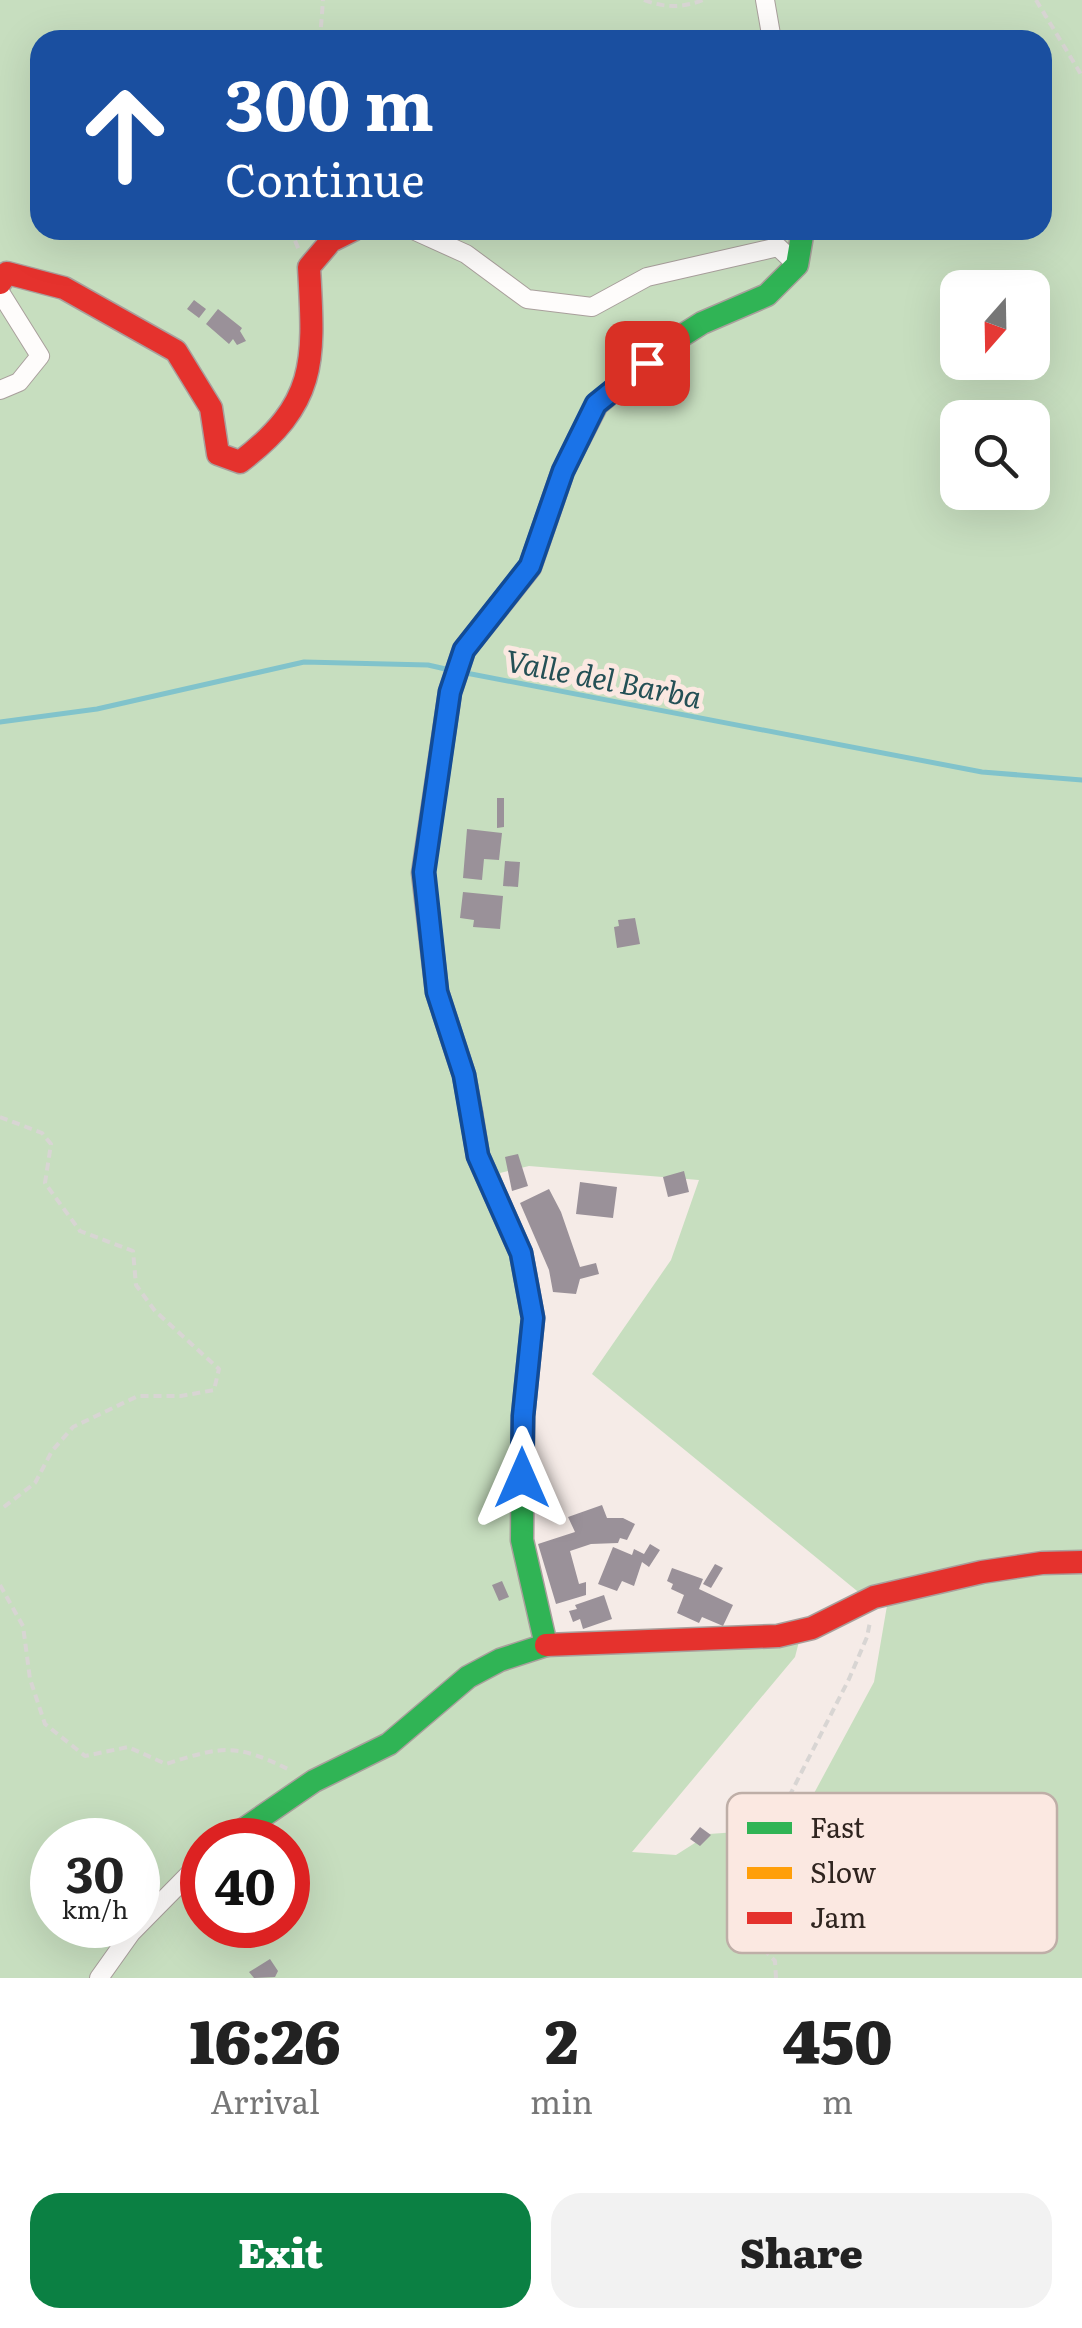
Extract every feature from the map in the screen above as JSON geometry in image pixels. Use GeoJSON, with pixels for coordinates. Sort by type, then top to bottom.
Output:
{"type":"FeatureCollection","features":[{"type":"Feature","properties":{"kind":"street"},"geometry":{"type":"LineString","coordinates":[[764,0],[770,30]]}},
{"type":"Feature","properties":{"kind":"street"},"geometry":{"type":"LineString","coordinates":[[0,283],[7,273],[64,288],[176,351],[211,408],[218,454],[240,462],[268,443],[289,419],[307,385],[312,338],[308,267],[333,240]]}},
{"type":"Feature","properties":{"kind":"street"},"geometry":{"type":"LineString","coordinates":[[435,240],[466,254],[527,299],[592,307],[646,277],[737,255],[778,247],[797,265]]}},
{"type":"Feature","properties":{"kind":"street"},"geometry":{"type":"LineString","coordinates":[[546,1644],[522,1540],[523,1416],[533,1318],[521,1253],[478,1156],[464,1075],[437,992],[424,872],[450,692],[464,650],[530,566],[563,471],[596,404],[672,342],[702,323],[766,295],[797,265],[801,240]]}},
{"type":"Feature","properties":{"kind":"street"},"geometry":{"type":"LineString","coordinates":[[0,292],[40,356],[20,382],[0,390]]}},
{"type":"Feature","properties":{"kind":"street"},"geometry":{"type":"LineString","coordinates":[[260,1818],[314,1780],[389,1744],[468,1677],[500,1660],[546,1644],[778,1636],[812,1628],[874,1597],[982,1572],[1082,1562]]}},
{"type":"Feature","properties":{"kind":"street"},"geometry":{"type":"LineString","coordinates":[[99,1978],[131,1932],[180,1880]]}},
{"type":"Feature","properties":{"kind":"path"},"geometry":{"type":"LineString","coordinates":[[321,30],[323,0]]}},
{"type":"Feature","properties":{"kind":"path"},"geometry":{"type":"LineString","coordinates":[[644,0],[660,6],[686,7],[703,0]]}},
{"type":"Feature","properties":{"kind":"path"},"geometry":{"type":"LineString","coordinates":[[1036,0],[1082,76]]}},
{"type":"Feature","properties":{"kind":"path"},"geometry":{"type":"LineString","coordinates":[[0,1117],[42,1133],[51,1144],[45,1183],[80,1231],[134,1251],[136,1285],[155,1311],[218,1369],[214,1390],[181,1396],[138,1396],[73,1427],[52,1451],[35,1483],[0,1510]]}},
{"type":"Feature","properties":{"kind":"path"},"geometry":{"type":"LineString","coordinates":[[0,1586],[23,1626],[30,1679],[45,1724],[85,1756],[128,1747],[166,1764],[213,1750],[253,1752],[314,1780]]}},
{"type":"Feature","properties":{"kind":"path"},"geometry":{"type":"LineString","coordinates":[[791,1793],[850,1679],[867,1637],[874,1597]]}},
{"type":"Feature","properties":{"kind":"path"},"geometry":{"type":"LineString","coordinates":[[767,1953],[775,1961],[776,1978]]}},
{"type":"Feature","properties":{"kind":"green space"},"geometry":{"type":"Polygon","coordinates":[[[0,0],[1082,0],[1082,1978],[0,1978],[0,0]],[[529,1166],[500,1173],[539,1303],[531,1362],[533,1562],[549,1635],[803,1626],[795,1657],[632,1852],[676,1855],[709,1834],[727,1833],[727,1953],[1057,1953],[1057,1793],[814,1793],[874,1682],[890,1588],[862,1595],[592,1374],[671,1260],[699,1180],[529,1166]]]}},
{"type":"Feature","properties":{"kind":"building"},"geometry":{"type":"Polygon","coordinates":[[[194,300],[206,309],[199,318],[187,309],[194,300]]]}},
{"type":"Feature","properties":{"kind":"building"},"geometry":{"type":"Polygon","coordinates":[[[218,309],[242,328],[246,341],[237,345],[233,339],[229,344],[206,324],[218,309]]]}},
{"type":"Feature","properties":{"kind":"building"},"geometry":{"type":"Polygon","coordinates":[[[497,798],[504,798],[504,827],[497,828],[497,798]]]}},
{"type":"Feature","properties":{"kind":"building"},"geometry":{"type":"Polygon","coordinates":[[[467,829],[502,833],[499,860],[484,859],[482,880],[463,878],[467,829]]]}},
{"type":"Feature","properties":{"kind":"building"},"geometry":{"type":"Polygon","coordinates":[[[505,861],[520,862],[518,887],[503,886],[505,861]]]}},
{"type":"Feature","properties":{"kind":"building"},"geometry":{"type":"Polygon","coordinates":[[[463,892],[503,896],[500,929],[473,927],[474,920],[460,918],[463,892]]]}},
{"type":"Feature","properties":{"kind":"building"},"geometry":{"type":"Polygon","coordinates":[[[635,918],[640,944],[617,948],[614,927],[619,926],[618,920],[635,918]]]}},
{"type":"Feature","properties":{"kind":"building"},"geometry":{"type":"Polygon","coordinates":[[[518,1154],[528,1186],[512,1191],[505,1157],[518,1154]]]}},
{"type":"Feature","properties":{"kind":"building"},"geometry":{"type":"Polygon","coordinates":[[[684,1171],[689,1192],[668,1197],[663,1177],[684,1171]]]}},
{"type":"Feature","properties":{"kind":"building"},"geometry":{"type":"Polygon","coordinates":[[[580,1182],[617,1187],[613,1218],[576,1214],[580,1182]]]}},
{"type":"Feature","properties":{"kind":"building"},"geometry":{"type":"Polygon","coordinates":[[[549,1189],[580,1267],[596,1263],[599,1274],[580,1279],[576,1294],[553,1292],[549,1270],[520,1203],[549,1189]]]}},
{"type":"Feature","properties":{"kind":"building"},"geometry":{"type":"Polygon","coordinates":[[[602,1505],[607,1518],[623,1518],[635,1524],[627,1540],[620,1538],[618,1543],[591,1544],[570,1551],[579,1584],[586,1582],[586,1595],[556,1604],[538,1544],[575,1532],[568,1517],[602,1505]]]}},
{"type":"Feature","properties":{"kind":"building"},"geometry":{"type":"Polygon","coordinates":[[[650,1544],[660,1550],[649,1567],[642,1562],[634,1586],[622,1581],[617,1591],[598,1584],[613,1547],[632,1555],[634,1549],[644,1554],[650,1544]]]}},
{"type":"Feature","properties":{"kind":"building"},"geometry":{"type":"Polygon","coordinates":[[[715,1564],[723,1568],[711,1588],[703,1584],[715,1564]]]}},
{"type":"Feature","properties":{"kind":"building"},"geometry":{"type":"Polygon","coordinates":[[[672,1568],[703,1579],[699,1589],[733,1605],[723,1626],[702,1617],[699,1623],[677,1613],[684,1595],[671,1589],[673,1584],[667,1581],[672,1568]]]}},
{"type":"Feature","properties":{"kind":"building"},"geometry":{"type":"Polygon","coordinates":[[[502,1581],[509,1597],[499,1601],[492,1585],[502,1581]]]}},
{"type":"Feature","properties":{"kind":"building"},"geometry":{"type":"Polygon","coordinates":[[[604,1595],[612,1619],[583,1629],[580,1619],[573,1622],[569,1611],[577,1609],[575,1605],[604,1595]]]}},
{"type":"Feature","properties":{"kind":"building"},"geometry":{"type":"Polygon","coordinates":[[[700,1827],[711,1835],[700,1846],[690,1839],[700,1827]]]}},
{"type":"Feature","properties":{"kind":"building"},"geometry":{"type":"Polygon","coordinates":[[[270,1959],[278,1971],[275,1977],[254,1978],[249,1972],[270,1959]]]}},
{"type":"Feature","properties":{"kind":"waterway","name":"Valle del Barba"},"geometry":{"type":"LineString","coordinates":[[0,722],[97,709],[304,662],[428,665],[450,670]]}},
{"type":"Feature","properties":{"kind":"waterway","name":"Valle del Barba"},"geometry":{"type":"LineString","coordinates":[[466,673],[982,772],[1082,780]]}},
{"type":"Feature","properties":{"kind":"traffic: fast"},"geometry":{"type":"LineString","coordinates":[[579,439],[597,404],[672,342],[702,323],[767,295],[797,265],[801,240]]}},
{"type":"Feature","properties":{"kind":"traffic: fast"},"geometry":{"type":"LineString","coordinates":[[260,1818],[314,1781],[389,1744],[468,1677],[500,1660],[546,1645],[522,1540],[523,1416],[533,1318],[521,1253],[478,1156],[471,1113]]}},
{"type":"Feature","properties":{"kind":"traffic: slow"},"geometry":{"type":"LineString","coordinates":[[471,1113],[464,1075],[437,992],[423,873],[450,692],[464,650],[530,567],[563,471],[579,439]]}},
{"type":"Feature","properties":{"kind":"traffic: jam"},"geometry":{"type":"LineString","coordinates":[[0,283],[7,273],[64,288],[176,351],[211,408],[218,454],[240,462],[266,440],[298,398],[310,353],[309,267],[333,240]]}},
{"type":"Feature","properties":{"kind":"traffic: jam"},"geometry":{"type":"LineString","coordinates":[[546,1645],[778,1636],[812,1628],[874,1597],[982,1572],[1082,1562]]}},
{"type":"Feature","properties":{"kind":"route"},"geometry":{"type":"LineString","coordinates":[[522,1478],[523,1416],[533,1318],[521,1253],[478,1156],[464,1075],[437,992],[424,872],[450,692],[464,650],[530,566],[563,471],[596,404],[647,363]]}}]}
